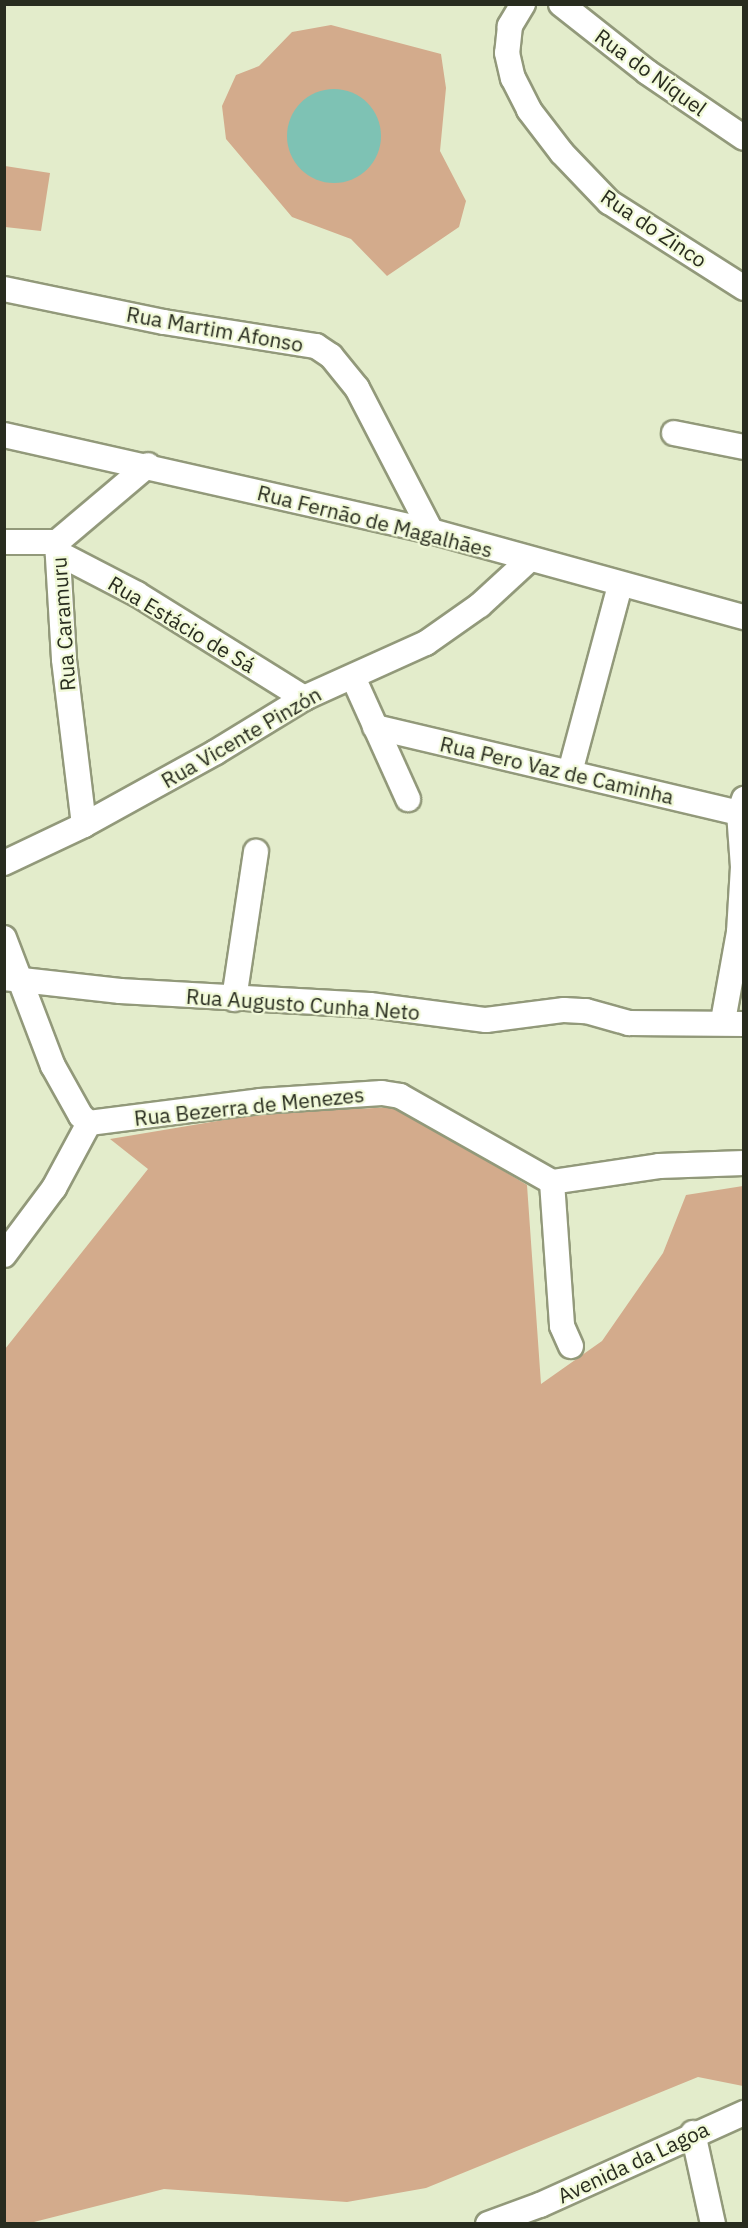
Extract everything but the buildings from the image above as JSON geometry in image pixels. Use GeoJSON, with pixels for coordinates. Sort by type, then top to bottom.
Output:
{"type":"FeatureCollection","features":[{"type":"Feature","properties":{"kind":"street","name":"Rua do Zinco"},"geometry":{"type":"LineString","coordinates":[[523,4],[510,26],[509,61],[530,110],[562,153],[609,202],[744,288]]}},
{"type":"Feature","properties":{"kind":"street","name":"Rua do Níquel"},"geometry":{"type":"LineString","coordinates":[[561,4],[647,72],[744,138]]}},
{"type":"Feature","properties":{"kind":"street","name":"Rua Martim Afonso"},"geometry":{"type":"LineString","coordinates":[[4,288],[164,322],[316,346],[331,356],[357,388],[431,531]]}},
{"type":"Feature","properties":{"kind":"street"},"geometry":{"type":"LineString","coordinates":[[674,433],[744,447]]}},
{"type":"Feature","properties":{"kind":"street","name":"Rua Fernão de Magalhães"},"geometry":{"type":"LineString","coordinates":[[4,435],[148,465],[431,531],[620,585],[744,616]]}},
{"type":"Feature","properties":{"kind":"street","name":"Rua Caramuru"},"geometry":{"type":"LineString","coordinates":[[84,825],[64,659],[58,547],[148,465]]}},
{"type":"Feature","properties":{"kind":"street"},"geometry":{"type":"LineString","coordinates":[[4,542],[58,547]]}},
{"type":"Feature","properties":{"kind":"street","name":"Rua Estácio de Sá"},"geometry":{"type":"LineString","coordinates":[[58,547],[304,698]]}},
{"type":"Feature","properties":{"kind":"street","name":"Rua Vicente Pinzón"},"geometry":{"type":"LineString","coordinates":[[4,863],[84,825],[216,752],[304,698],[426,643],[454,625],[530,560]]}},
{"type":"Feature","properties":{"kind":"street"},"geometry":{"type":"LineString","coordinates":[[570,772],[620,585]]}},
{"type":"Feature","properties":{"kind":"street"},"geometry":{"type":"LineString","coordinates":[[353,677],[408,799]]}},
{"type":"Feature","properties":{"kind":"street","name":"Rua Pero Vaz de Caminha"},"geometry":{"type":"LineString","coordinates":[[375,727],[570,772],[741,806]]}},
{"type":"Feature","properties":{"kind":"street"},"geometry":{"type":"LineString","coordinates":[[734,1022],[742,898],[741,806]]}},
{"type":"Feature","properties":{"kind":"street"},"geometry":{"type":"LineString","coordinates":[[234,999],[256,852]]}},
{"type":"Feature","properties":{"kind":"street"},"geometry":{"type":"LineString","coordinates":[[4,938],[11,979],[53,1066],[81,1116],[89,1123],[54,1188],[4,1255]]}},
{"type":"Feature","properties":{"kind":"street","name":"Rua Augusto Cunha Neto"},"geometry":{"type":"LineString","coordinates":[[11,979],[234,999],[370,1005],[486,1020],[564,1010],[586,1011],[629,1023],[734,1022]]}},
{"type":"Feature","properties":{"kind":"street","name":"Rua Bezerra de Menezes"},"geometry":{"type":"LineString","coordinates":[[89,1123],[260,1101],[382,1093],[400,1096],[552,1182]]}},
{"type":"Feature","properties":{"kind":"street"},"geometry":{"type":"LineString","coordinates":[[571,1346],[562,1326],[552,1182],[659,1166],[744,1163]]}},
{"type":"Feature","properties":{"kind":"street","name":"Avenida da Lagoa"},"geometry":{"type":"LineString","coordinates":[[488,2223],[542,2214],[693,2133],[744,2113]]}},
{"type":"Feature","properties":{"kind":"street"},"geometry":{"type":"LineString","coordinates":[[693,2133],[713,2223]]}},
{"type":"Feature","properties":{"kind":"shaded area"},"geometry":{"type":"Polygon","coordinates":[[[331,25],[441,54],[446,88],[440,151],[466,201],[459,227],[387,276],[351,239],[292,217],[226,139],[222,106],[236,75],[259,66],[292,32],[331,25]]]}},
{"type":"Feature","properties":{"kind":"shaded area"},"geometry":{"type":"Polygon","coordinates":[[[5,166],[50,173],[41,231],[5,227],[5,166]]]}},
{"type":"Feature","properties":{"kind":"shaded area"},"geometry":{"type":"Polygon","coordinates":[[[397,1107],[527,1185],[541,1384],[602,1341],[663,1253],[686,1195],[743,1186],[743,2086],[698,2077],[426,2188],[347,2202],[164,2189],[30,2223],[5,2224],[5,1349],[148,1169],[110,1139],[265,1113],[397,1107]]]}},
{"type":"Feature","properties":{"kind":"water"},"geometry":{"type":"Polygon","coordinates":[[[334,89],[352,92],[367,103],[378,118],[381,136],[378,154],[367,169],[352,180],[334,183],[316,180],[301,169],[290,154],[287,136],[290,118],[301,103],[316,92],[334,89]]]}}]}
